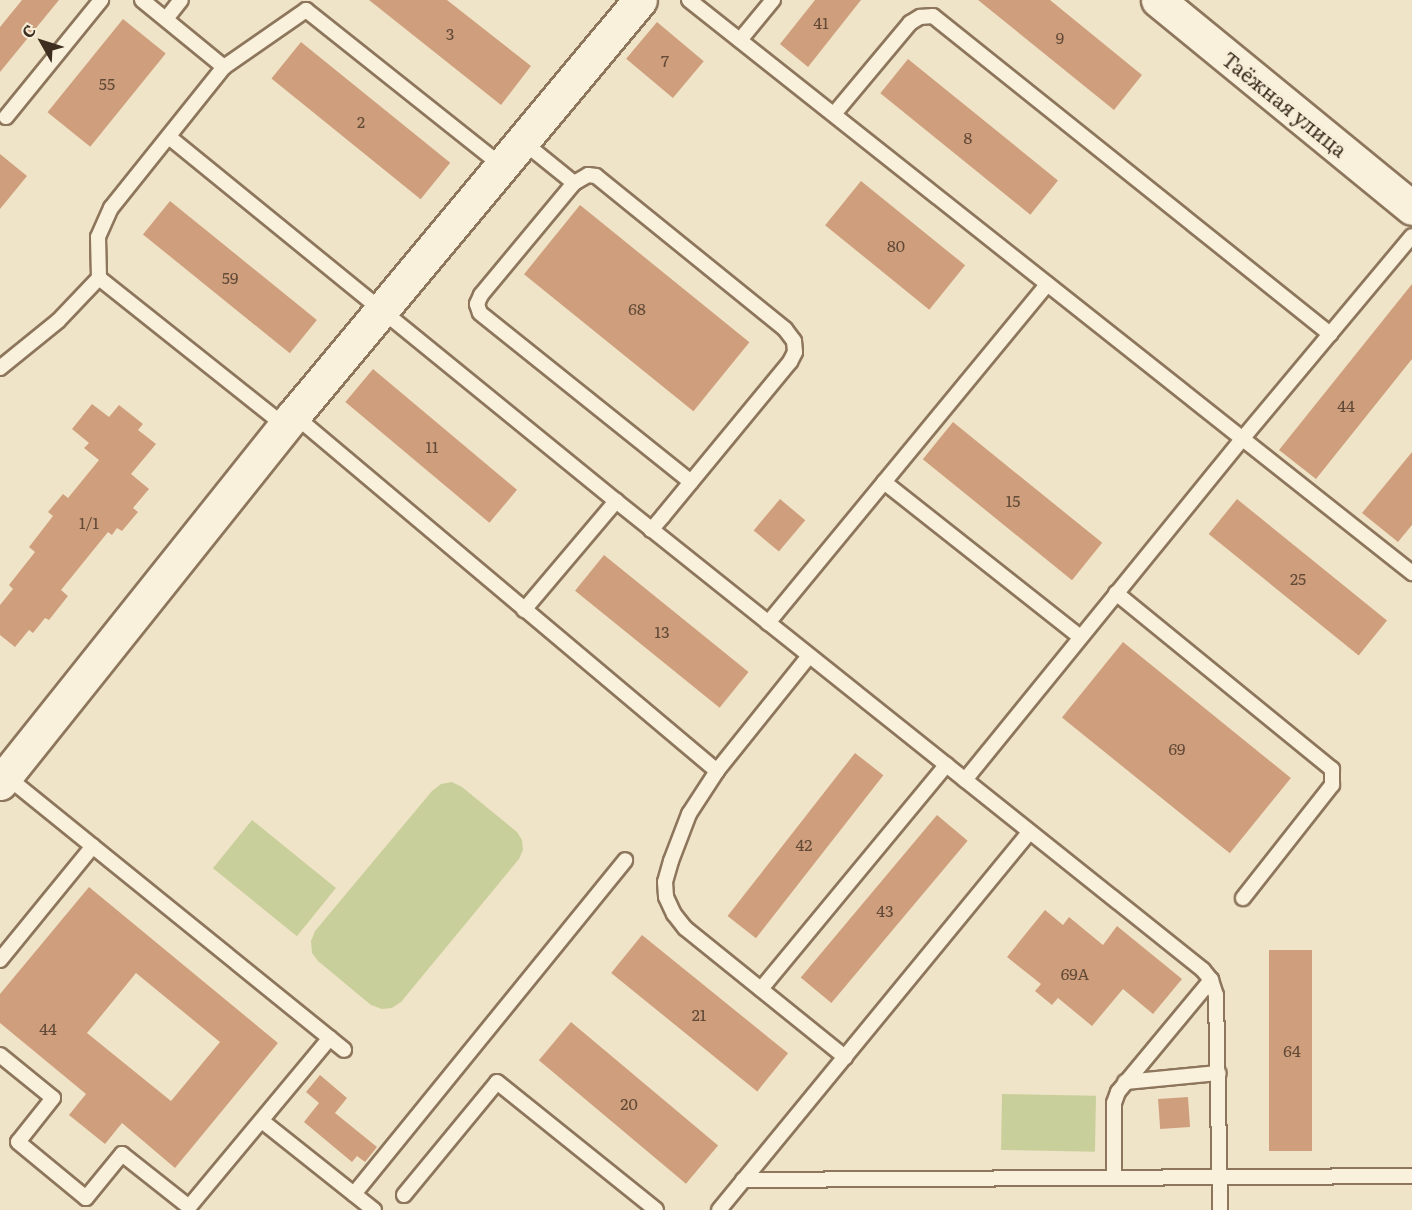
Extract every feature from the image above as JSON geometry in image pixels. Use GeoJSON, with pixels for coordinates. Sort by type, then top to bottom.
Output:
{"type":"FeatureCollection","features":[{"type":"Feature","properties":{"kind":"street"},"geometry":{"type":"LineString","coordinates":[[3,780],[289,420],[640,0]]}},
{"type":"Feature","properties":{"kind":"street","name":"Таёжная улица"},"geometry":{"type":"LineString","coordinates":[[1158,0],[1412,208]]}},
{"type":"Feature","properties":{"kind":"lane"},"geometry":{"type":"LineString","coordinates":[[6,117],[101,0]]}},
{"type":"Feature","properties":{"kind":"lane"},"geometry":{"type":"LineString","coordinates":[[142,0],[224,67]]}},
{"type":"Feature","properties":{"kind":"lane"},"geometry":{"type":"LineString","coordinates":[[166,19],[180,0]]}},
{"type":"Feature","properties":{"kind":"lane"},"geometry":{"type":"LineString","coordinates":[[689,0],[1412,573]]}},
{"type":"Feature","properties":{"kind":"lane"},"geometry":{"type":"LineString","coordinates":[[740,40],[773,0]]}},
{"type":"Feature","properties":{"kind":"lane"},"geometry":{"type":"LineString","coordinates":[[0,368],[58,321],[99,278],[98,237],[111,208],[224,67],[310,5],[501,165]]}},
{"type":"Feature","properties":{"kind":"lane"},"geometry":{"type":"LineString","coordinates":[[834,114],[910,22],[920,16],[933,16],[945,23],[1330,334]]}},
{"type":"Feature","properties":{"kind":"lane"},"geometry":{"type":"LineString","coordinates":[[169,137],[651,530],[1203,970],[1211,980],[1216,995],[1220,1210]]}},
{"type":"Feature","properties":{"kind":"lane"},"geometry":{"type":"LineString","coordinates":[[521,140],[574,183]]}},
{"type":"Feature","properties":{"kind":"lane"},"geometry":{"type":"LineString","coordinates":[[651,530],[691,482],[790,362],[795,352],[794,341],[785,329],[596,176],[580,178],[481,294],[477,304],[480,313],[691,482]]}},
{"type":"Feature","properties":{"kind":"lane"},"geometry":{"type":"LineString","coordinates":[[965,780],[1116,593],[1412,236]]}},
{"type":"Feature","properties":{"kind":"lane"},"geometry":{"type":"LineString","coordinates":[[99,278],[289,420],[524,610],[717,771]]}},
{"type":"Feature","properties":{"kind":"lane"},"geometry":{"type":"LineString","coordinates":[[768,623],[1047,284]]}},
{"type":"Feature","properties":{"kind":"lane"},"geometry":{"type":"LineString","coordinates":[[884,482],[1080,638]]}},
{"type":"Feature","properties":{"kind":"lane"},"geometry":{"type":"LineString","coordinates":[[524,610],[616,501]]}},
{"type":"Feature","properties":{"kind":"lane"},"geometry":{"type":"LineString","coordinates":[[1116,593],[1332,769],[1332,785],[1243,898]]}},
{"type":"Feature","properties":{"kind":"lane"},"geometry":{"type":"LineString","coordinates":[[809,656],[717,771],[689,814],[665,882],[666,897],[674,914],[685,928],[845,1057]]}},
{"type":"Feature","properties":{"kind":"lane"},"geometry":{"type":"LineString","coordinates":[[761,989],[946,765]]}},
{"type":"Feature","properties":{"kind":"lane"},"geometry":{"type":"LineString","coordinates":[[3,780],[93,846],[344,1050]]}},
{"type":"Feature","properties":{"kind":"lane"},"geometry":{"type":"LineString","coordinates":[[719,1210],[1030,832]]}},
{"type":"Feature","properties":{"kind":"lane"},"geometry":{"type":"LineString","coordinates":[[0,960],[93,846]]}},
{"type":"Feature","properties":{"kind":"lane"},"geometry":{"type":"LineString","coordinates":[[354,1194],[625,860]]}},
{"type":"Feature","properties":{"kind":"lane"},"geometry":{"type":"LineString","coordinates":[[1114,1177],[1114,1103],[1118,1092],[1211,980]]}},
{"type":"Feature","properties":{"kind":"lane"},"geometry":{"type":"LineString","coordinates":[[0,1055],[52,1098],[18,1142],[86,1198],[123,1155],[189,1207],[330,1038]]}},
{"type":"Feature","properties":{"kind":"lane"},"geometry":{"type":"LineString","coordinates":[[1125,1082],[1219,1073]]}},
{"type":"Feature","properties":{"kind":"lane"},"geometry":{"type":"LineString","coordinates":[[404,1195],[497,1082],[656,1210]]}},
{"type":"Feature","properties":{"kind":"lane"},"geometry":{"type":"LineString","coordinates":[[262,1121],[374,1210]]}},
{"type":"Feature","properties":{"kind":"lane"},"geometry":{"type":"LineString","coordinates":[[743,1179],[1412,1176]]}},
{"type":"Feature","properties":{"kind":"green space"},"geometry":{"type":"Polygon","coordinates":[[[452,782],[462,787],[517,832],[522,840],[523,850],[519,859],[401,1002],[392,1008],[382,1009],[371,1005],[318,961],[312,953],[311,941],[315,931],[432,791],[441,784],[452,782]]]}},
{"type":"Feature","properties":{"kind":"green space"},"geometry":{"type":"Polygon","coordinates":[[[252,820],[336,888],[297,936],[213,868],[252,820]]]}},
{"type":"Feature","properties":{"kind":"green space"},"geometry":{"type":"Polygon","coordinates":[[[1002,1094],[1096,1096],[1095,1152],[1001,1150],[1002,1094]]]}},
{"type":"Feature","properties":{"kind":"building"},"geometry":{"type":"Polygon","coordinates":[[[22,0],[59,0],[0,72],[0,27],[22,0]]]}},
{"type":"Feature","properties":{"kind":"building"},"geometry":{"type":"Polygon","coordinates":[[[369,0],[447,0],[531,66],[501,105],[369,0]]]}},
{"type":"Feature","properties":{"kind":"building"},"geometry":{"type":"Polygon","coordinates":[[[815,0],[861,0],[808,67],[780,44],[815,0]]]}},
{"type":"Feature","properties":{"kind":"building"},"geometry":{"type":"Polygon","coordinates":[[[978,0],[1050,0],[1142,75],[1114,110],[978,0]]]}},
{"type":"Feature","properties":{"kind":"building"},"geometry":{"type":"Polygon","coordinates":[[[123,19],[166,54],[90,147],[47,112],[123,19]]]}},
{"type":"Feature","properties":{"kind":"building"},"geometry":{"type":"Polygon","coordinates":[[[657,22],[704,61],[673,98],[626,59],[657,22]]]}},
{"type":"Feature","properties":{"kind":"building"},"geometry":{"type":"Polygon","coordinates":[[[301,42],[450,163],[421,199],[271,79],[301,42]]]}},
{"type":"Feature","properties":{"kind":"building"},"geometry":{"type":"Polygon","coordinates":[[[908,59],[1058,180],[1030,215],[880,93],[908,59]]]}},
{"type":"Feature","properties":{"kind":"building"},"geometry":{"type":"Polygon","coordinates":[[[0,154],[27,176],[0,209],[0,154]]]}},
{"type":"Feature","properties":{"kind":"building"},"geometry":{"type":"Polygon","coordinates":[[[861,181],[965,265],[929,310],[825,225],[861,181]]]}},
{"type":"Feature","properties":{"kind":"building"},"geometry":{"type":"Polygon","coordinates":[[[170,201],[317,320],[290,353],[143,234],[170,201]]]}},
{"type":"Feature","properties":{"kind":"building"},"geometry":{"type":"Polygon","coordinates":[[[580,205],[749,342],[693,411],[524,274],[580,205]]]}},
{"type":"Feature","properties":{"kind":"building"},"geometry":{"type":"Polygon","coordinates":[[[1412,284],[1412,359],[1316,479],[1279,450],[1412,284]]]}},
{"type":"Feature","properties":{"kind":"building"},"geometry":{"type":"Polygon","coordinates":[[[373,369],[517,490],[489,523],[345,402],[373,369]]]}},
{"type":"Feature","properties":{"kind":"building"},"geometry":{"type":"Polygon","coordinates":[[[92,404],[109,417],[119,405],[143,424],[138,430],[156,444],[131,474],[149,489],[133,508],[138,512],[122,531],[117,528],[112,535],[108,532],[61,590],[68,596],[49,620],[45,618],[33,633],[29,630],[15,647],[0,635],[0,605],[13,589],[9,585],[35,552],[29,547],[53,516],[48,512],[63,494],[68,498],[99,460],[84,448],[89,443],[72,429],[92,404]]]}},
{"type":"Feature","properties":{"kind":"building"},"geometry":{"type":"Polygon","coordinates":[[[953,422],[1102,543],[1072,580],[923,459],[953,422]]]}},
{"type":"Feature","properties":{"kind":"building"},"geometry":{"type":"Polygon","coordinates":[[[1412,452],[1412,525],[1398,542],[1362,513],[1412,452]]]}},
{"type":"Feature","properties":{"kind":"building"},"geometry":{"type":"Polygon","coordinates":[[[780,499],[805,520],[779,552],[754,530],[780,499]]]}},
{"type":"Feature","properties":{"kind":"building"},"geometry":{"type":"Polygon","coordinates":[[[1237,499],[1387,620],[1359,655],[1209,534],[1237,499]]]}},
{"type":"Feature","properties":{"kind":"building"},"geometry":{"type":"Polygon","coordinates":[[[604,555],[749,672],[720,708],[575,591],[604,555]]]}},
{"type":"Feature","properties":{"kind":"building"},"geometry":{"type":"Polygon","coordinates":[[[1123,642],[1291,778],[1230,853],[1062,717],[1123,642]]]}},
{"type":"Feature","properties":{"kind":"building"},"geometry":{"type":"Polygon","coordinates":[[[855,753],[883,775],[756,938],[728,916],[855,753]]]}},
{"type":"Feature","properties":{"kind":"building"},"geometry":{"type":"Polygon","coordinates":[[[937,815],[968,841],[831,1003],[801,977],[937,815]]]}},
{"type":"Feature","properties":{"kind":"building"},"geometry":{"type":"Polygon","coordinates":[[[89,887],[278,1043],[175,1168],[122,1123],[105,1144],[69,1115],[86,1094],[0,1023],[0,994],[89,887]],[[136,973],[87,1033],[171,1101],[220,1042],[136,973]]]}},
{"type":"Feature","properties":{"kind":"building"},"geometry":{"type":"Polygon","coordinates":[[[1045,910],[1063,925],[1069,917],[1103,945],[1117,926],[1182,979],[1153,1014],[1123,989],[1092,1026],[1058,998],[1052,1005],[1035,991],[1041,984],[1007,957],[1045,910]]]}},
{"type":"Feature","properties":{"kind":"building"},"geometry":{"type":"Polygon","coordinates":[[[642,935],[788,1053],[757,1091],[611,973],[642,935]]]}},
{"type":"Feature","properties":{"kind":"building"},"geometry":{"type":"Polygon","coordinates":[[[1269,950],[1312,950],[1312,1151],[1269,1151],[1269,950]]]}},
{"type":"Feature","properties":{"kind":"building"},"geometry":{"type":"Polygon","coordinates":[[[571,1022],[718,1145],[686,1184],[539,1060],[571,1022]]]}},
{"type":"Feature","properties":{"kind":"building"},"geometry":{"type":"Polygon","coordinates":[[[320,1075],[347,1098],[335,1113],[377,1147],[365,1162],[357,1156],[352,1162],[304,1122],[319,1103],[306,1092],[320,1075]]]}},
{"type":"Feature","properties":{"kind":"building"},"geometry":{"type":"Polygon","coordinates":[[[1188,1097],[1190,1127],[1160,1129],[1158,1099],[1188,1097]]]}}]}
